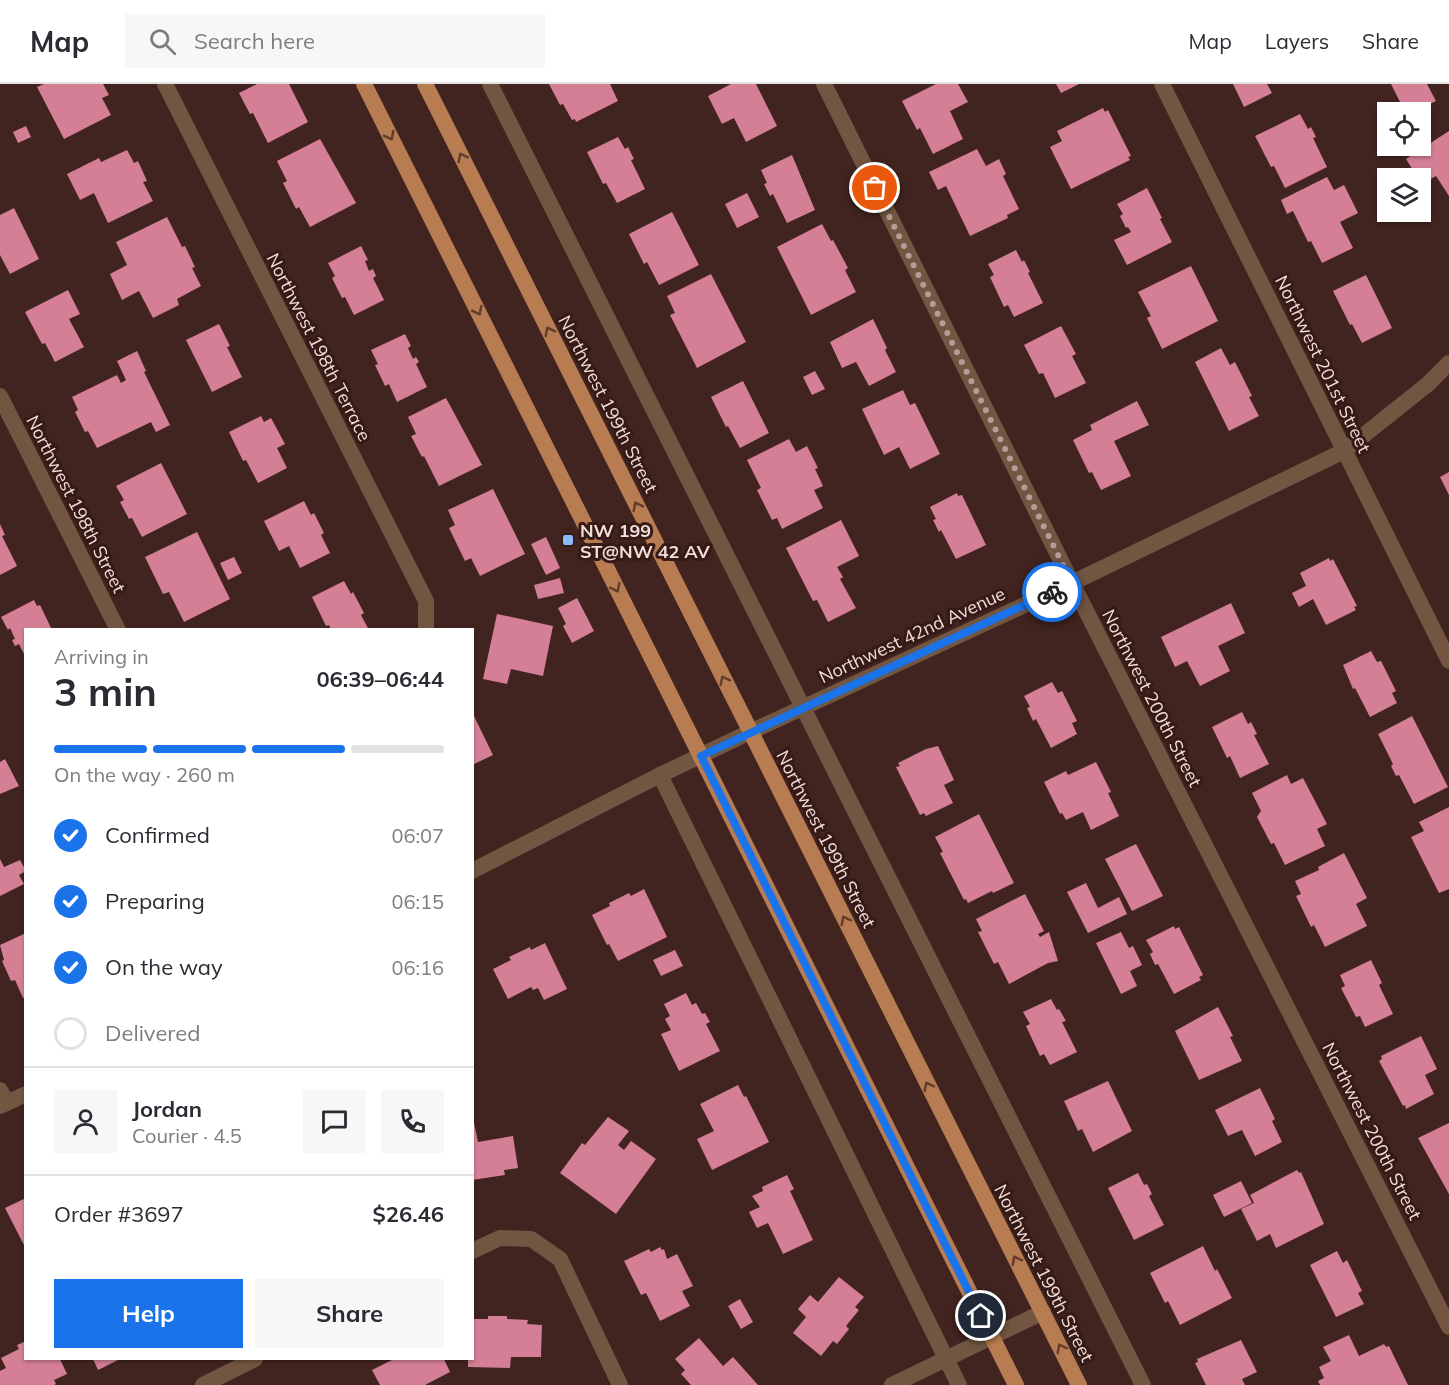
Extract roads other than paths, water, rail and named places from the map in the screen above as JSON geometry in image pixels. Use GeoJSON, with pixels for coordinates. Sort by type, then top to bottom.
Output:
{"type":"FeatureCollection","features":[{"type":"Feature","properties":{"kind":"main road"},"geometry":{"type":"LineString","coordinates":[[364,84],[1016,1385]]}},
{"type":"Feature","properties":{"kind":"main road","name":"Northwest 199th Street"},"geometry":{"type":"LineString","coordinates":[[425,84],[1079,1385]]}},
{"type":"Feature","properties":{"kind":"street","name":"Northwest 198th Terrace"},"geometry":{"type":"LineString","coordinates":[[165,84],[426,601],[426,628]]}},
{"type":"Feature","properties":{"kind":"street"},"geometry":{"type":"LineString","coordinates":[[489,84],[1143,1385]]}},
{"type":"Feature","properties":{"kind":"street","name":"Northwest 200th Street"},"geometry":{"type":"LineString","coordinates":[[824,84],[1072,583],[1449,1327]]}},
{"type":"Feature","properties":{"kind":"street","name":"Northwest 201st Street"},"geometry":{"type":"LineString","coordinates":[[1162,84],[1449,661]]}},
{"type":"Feature","properties":{"kind":"street","name":"Northwest 42nd Avenue"},"geometry":{"type":"LineString","coordinates":[[474,870],[660,775],[1072,583],[1344,451],[1428,384],[1449,363]]}},
{"type":"Feature","properties":{"kind":"street","name":"Northwest 198th Street"},"geometry":{"type":"LineString","coordinates":[[0,396],[117,628]]}},
{"type":"Feature","properties":{"kind":"street"},"geometry":{"type":"LineString","coordinates":[[660,775],[959,1385]]}},
{"type":"Feature","properties":{"kind":"street"},"geometry":{"type":"LineString","coordinates":[[2,1100],[24,1094]]}},
{"type":"Feature","properties":{"kind":"street"},"geometry":{"type":"LineString","coordinates":[[474,1250],[500,1238],[531,1239],[560,1259],[620,1385]]}},
{"type":"Feature","properties":{"kind":"street"},"geometry":{"type":"LineString","coordinates":[[892,1385],[1042,1312]]}},
{"type":"Feature","properties":{"kind":"street"},"geometry":{"type":"LineString","coordinates":[[203,1385],[253,1360]]}},
{"type":"Feature","properties":{"kind":"place","name":"NW 199 ST@NW 42 AV"},"geometry":{"type":"Point","coordinates":[568,540]}}]}
